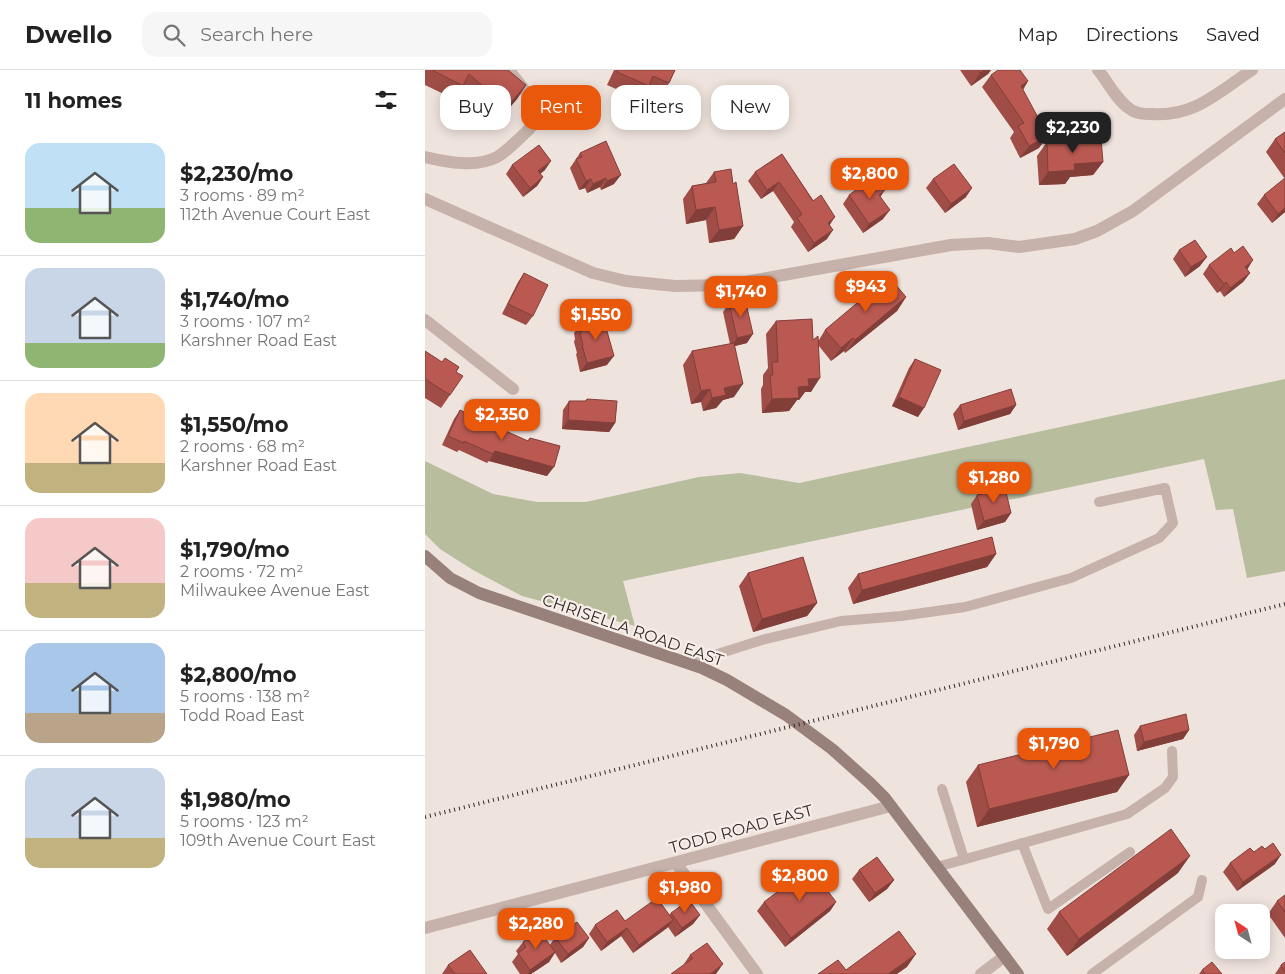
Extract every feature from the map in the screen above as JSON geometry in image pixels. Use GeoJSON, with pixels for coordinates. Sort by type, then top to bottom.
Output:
{"type":"FeatureCollection","features":[{"type":"Feature","properties":{"kind":"street"},"geometry":{"type":"LineString","coordinates":[[425,157],[465,164],[487,160],[496,157],[509,148],[529,129],[536,116],[534,105],[509,70]]}},
{"type":"Feature","properties":{"kind":"street"},"geometry":{"type":"LineString","coordinates":[[1099,70],[1123,104],[1131,110],[1139,113],[1169,115],[1198,106],[1252,70]]}},
{"type":"Feature","properties":{"kind":"street"},"geometry":{"type":"LineString","coordinates":[[425,199],[593,273],[626,281],[675,286],[728,285],[951,245],[988,243],[1019,247],[1075,239],[1097,231],[1133,211],[1285,99]]}},
{"type":"Feature","properties":{"kind":"street"},"geometry":{"type":"LineString","coordinates":[[425,320],[513,389]]}},
{"type":"Feature","properties":{"kind":"street","name":"CHRISELLA ROAD EAST"},"geometry":{"type":"LineString","coordinates":[[425,556],[450,578],[479,593],[689,663],[727,680],[786,715],[832,749],[870,783],[891,806],[1018,974]]}},
{"type":"Feature","properties":{"kind":"street","name":"TODD ROAD EAST"},"geometry":{"type":"LineString","coordinates":[[425,928],[891,806]]}},
{"type":"Feature","properties":{"kind":"street"},"geometry":{"type":"LineString","coordinates":[[676,863],[757,974]]}},
{"type":"Feature","properties":{"kind":"street"},"geometry":{"type":"LineString","coordinates":[[981,974],[1005,956]]}},
{"type":"Feature","properties":{"kind":"lane"},"geometry":{"type":"LineString","coordinates":[[689,663],[762,640],[841,621],[901,616],[965,607],[1071,578],[1159,538],[1173,523],[1165,488],[1099,502]]}},
{"type":"Feature","properties":{"kind":"lane"},"geometry":{"type":"LineString","coordinates":[[937,866],[1127,814],[1165,788],[1173,777],[1172,751]]}},
{"type":"Feature","properties":{"kind":"lane"},"geometry":{"type":"LineString","coordinates":[[942,789],[963,859]]}},
{"type":"Feature","properties":{"kind":"lane"},"geometry":{"type":"LineString","coordinates":[[1022,843],[1048,909],[1130,852]]}},
{"type":"Feature","properties":{"kind":"lane"},"geometry":{"type":"LineString","coordinates":[[1092,974],[1198,897],[1202,880]]}},
{"type":"Feature","properties":{"kind":"green space"},"geometry":{"type":"Polygon","coordinates":[[[1285,379],[1285,571],[1247,578],[1233,509],[1216,510],[1204,459],[623,581],[635,626],[522,596],[473,570],[440,549],[425,534],[425,461],[493,494],[537,502],[586,502],[699,477],[740,473],[799,483],[1285,379]]]}},
{"type":"Feature","properties":{"kind":"building"},"geometry":{"type":"Polygon","coordinates":[[[432,70],[508,70],[526,85],[521,85],[521,91],[511,102],[511,85],[482,85],[469,74],[464,85],[432,70]]]}},
{"type":"Feature","properties":{"kind":"building"},"geometry":{"type":"Polygon","coordinates":[[[618,70],[675,70],[669,83],[653,76],[649,85],[617,72],[618,70]]]}},
{"type":"Feature","properties":{"kind":"building"},"geometry":{"type":"Polygon","coordinates":[[[998,70],[1020,70],[1028,81],[1021,86],[1048,136],[1029,146],[1018,126],[1024,123],[991,75],[998,70]]]}},
{"type":"Feature","properties":{"kind":"building"},"geometry":{"type":"Polygon","coordinates":[[[1285,132],[1285,153],[1275,139],[1285,132]]]}},
{"type":"Feature","properties":{"kind":"building"},"geometry":{"type":"Polygon","coordinates":[[[1101,139],[1103,162],[1074,164],[1075,170],[1048,172],[1047,142],[1101,139]]]}},
{"type":"Feature","properties":{"kind":"building"},"geometry":{"type":"Polygon","coordinates":[[[606,141],[621,175],[607,181],[606,178],[593,184],[591,179],[586,181],[576,159],[582,157],[580,153],[606,141]]]}},
{"type":"Feature","properties":{"kind":"building"},"geometry":{"type":"Polygon","coordinates":[[[539,145],[551,161],[538,171],[543,177],[530,188],[512,165],[539,145]]]}},
{"type":"Feature","properties":{"kind":"building"},"geometry":{"type":"Polygon","coordinates":[[[782,154],[813,201],[821,195],[835,217],[828,223],[833,230],[814,243],[797,218],[802,214],[779,182],[767,190],[755,172],[782,154]]]}},
{"type":"Feature","properties":{"kind":"building"},"geometry":{"type":"Polygon","coordinates":[[[954,164],[972,188],[951,204],[933,179],[954,164]]]}},
{"type":"Feature","properties":{"kind":"building"},"geometry":{"type":"Polygon","coordinates":[[[731,169],[733,184],[736,182],[743,226],[719,230],[715,207],[696,210],[692,186],[716,182],[714,172],[731,169]]]}},
{"type":"Feature","properties":{"kind":"building"},"geometry":{"type":"Polygon","coordinates":[[[875,176],[885,190],[879,195],[890,210],[869,224],[849,195],[875,176]]]}},
{"type":"Feature","properties":{"kind":"building"},"geometry":{"type":"Polygon","coordinates":[[[1285,178],[1285,208],[1278,214],[1264,195],[1285,178]]]}},
{"type":"Feature","properties":{"kind":"building"},"geometry":{"type":"Polygon","coordinates":[[[1195,240],[1207,257],[1191,267],[1179,250],[1195,240]]]}},
{"type":"Feature","properties":{"kind":"building"},"geometry":{"type":"Polygon","coordinates":[[[1243,246],[1253,260],[1245,267],[1250,273],[1230,288],[1226,282],[1224,284],[1209,265],[1231,248],[1234,253],[1243,246]]]}},
{"type":"Feature","properties":{"kind":"building"},"geometry":{"type":"Polygon","coordinates":[[[524,273],[548,285],[533,316],[508,304],[524,273]]]}},
{"type":"Feature","properties":{"kind":"building"},"geometry":{"type":"Polygon","coordinates":[[[890,278],[906,297],[855,340],[853,338],[841,348],[825,330],[876,287],[890,278]]]}},
{"type":"Feature","properties":{"kind":"building"},"geometry":{"type":"Polygon","coordinates":[[[745,299],[753,334],[737,338],[729,303],[745,299]]]}},
{"type":"Feature","properties":{"kind":"building"},"geometry":{"type":"Polygon","coordinates":[[[603,317],[614,356],[587,363],[582,345],[580,324],[603,317]]]}},
{"type":"Feature","properties":{"kind":"building"},"geometry":{"type":"Polygon","coordinates":[[[812,319],[813,340],[818,336],[820,378],[808,379],[809,386],[798,387],[799,398],[772,399],[770,375],[773,375],[772,362],[778,362],[776,321],[812,319]]]}},
{"type":"Feature","properties":{"kind":"building"},"geometry":{"type":"Polygon","coordinates":[[[734,343],[743,384],[724,388],[726,395],[712,398],[710,389],[701,391],[692,351],[734,343]]]}},
{"type":"Feature","properties":{"kind":"building"},"geometry":{"type":"Polygon","coordinates":[[[425,351],[442,362],[445,358],[459,367],[456,372],[463,376],[450,395],[425,379],[425,351]]]}},
{"type":"Feature","properties":{"kind":"building"},"geometry":{"type":"Polygon","coordinates":[[[915,359],[941,370],[924,408],[899,397],[915,359]]]}},
{"type":"Feature","properties":{"kind":"building"},"geometry":{"type":"Polygon","coordinates":[[[1011,389],[1016,405],[964,421],[960,405],[1011,389]]]}},
{"type":"Feature","properties":{"kind":"building"},"geometry":{"type":"Polygon","coordinates":[[[587,399],[617,401],[615,423],[568,420],[569,401],[586,401],[587,399]]]}},
{"type":"Feature","properties":{"kind":"building"},"geometry":{"type":"Polygon","coordinates":[[[460,410],[473,416],[471,422],[508,432],[528,441],[530,438],[560,446],[554,467],[495,451],[493,454],[448,436],[460,410]]]}},
{"type":"Feature","properties":{"kind":"building"},"geometry":{"type":"Polygon","coordinates":[[[1005,488],[1011,513],[984,521],[977,495],[1005,488]]]}},
{"type":"Feature","properties":{"kind":"building"},"geometry":{"type":"Polygon","coordinates":[[[992,537],[996,554],[862,590],[858,574],[992,537]]]}},
{"type":"Feature","properties":{"kind":"building"},"geometry":{"type":"Polygon","coordinates":[[[803,557],[817,603],[762,619],[748,573],[803,557]]]}},
{"type":"Feature","properties":{"kind":"building"},"geometry":{"type":"Polygon","coordinates":[[[1186,714],[1189,730],[1144,742],[1140,726],[1186,714]]]}},
{"type":"Feature","properties":{"kind":"building"},"geometry":{"type":"Polygon","coordinates":[[[1118,730],[1129,775],[989,809],[978,765],[1118,730]]]}},
{"type":"Feature","properties":{"kind":"building"},"geometry":{"type":"Polygon","coordinates":[[[1171,829],[1190,856],[1079,939],[1059,912],[1171,829]]]}},
{"type":"Feature","properties":{"kind":"building"},"geometry":{"type":"Polygon","coordinates":[[[1273,843],[1281,855],[1243,882],[1230,863],[1250,848],[1254,852],[1262,846],[1265,849],[1273,843]]]}},
{"type":"Feature","properties":{"kind":"building"},"geometry":{"type":"Polygon","coordinates":[[[877,857],[894,880],[875,893],[859,870],[877,857]]]}},
{"type":"Feature","properties":{"kind":"building"},"geometry":{"type":"Polygon","coordinates":[[[810,867],[836,902],[791,938],[764,902],[810,867]]]}},
{"type":"Feature","properties":{"kind":"building"},"geometry":{"type":"Polygon","coordinates":[[[1285,895],[1285,912],[1277,901],[1285,895]]]}},
{"type":"Feature","properties":{"kind":"building"},"geometry":{"type":"Polygon","coordinates":[[[657,898],[673,920],[639,945],[627,928],[607,942],[595,925],[617,910],[625,921],[657,898]]]}},
{"type":"Feature","properties":{"kind":"building"},"geometry":{"type":"Polygon","coordinates":[[[689,900],[700,915],[682,928],[671,913],[689,900]]]}},
{"type":"Feature","properties":{"kind":"building"},"geometry":{"type":"Polygon","coordinates":[[[577,922],[589,938],[568,954],[555,937],[577,922]]]}},
{"type":"Feature","properties":{"kind":"building"},"geometry":{"type":"Polygon","coordinates":[[[539,930],[555,952],[530,970],[518,953],[526,947],[523,942],[539,930]]]}},
{"type":"Feature","properties":{"kind":"building"},"geometry":{"type":"Polygon","coordinates":[[[899,931],[916,954],[888,974],[818,974],[838,960],[846,970],[899,931]]]}},
{"type":"Feature","properties":{"kind":"building"},"geometry":{"type":"Polygon","coordinates":[[[707,943],[723,964],[710,974],[671,974],[693,958],[690,955],[707,943]]]}},
{"type":"Feature","properties":{"kind":"building"},"geometry":{"type":"Polygon","coordinates":[[[470,950],[487,974],[455,974],[448,965],[470,950]]]}},
{"type":"Feature","properties":{"kind":"building"},"geometry":{"type":"Polygon","coordinates":[[[1212,962],[1222,974],[1205,974],[1202,970],[1212,962]]]}},
{"type":"Feature","properties":{"kind":"building"},"geometry":{"type":"Polygon","coordinates":[[[1285,962],[1285,972],[1281,965],[1285,962]]]}},
{"type":"Feature","properties":{"kind":"railway"},"geometry":{"type":"LineString","coordinates":[[425,817],[1285,604]]}}]}
